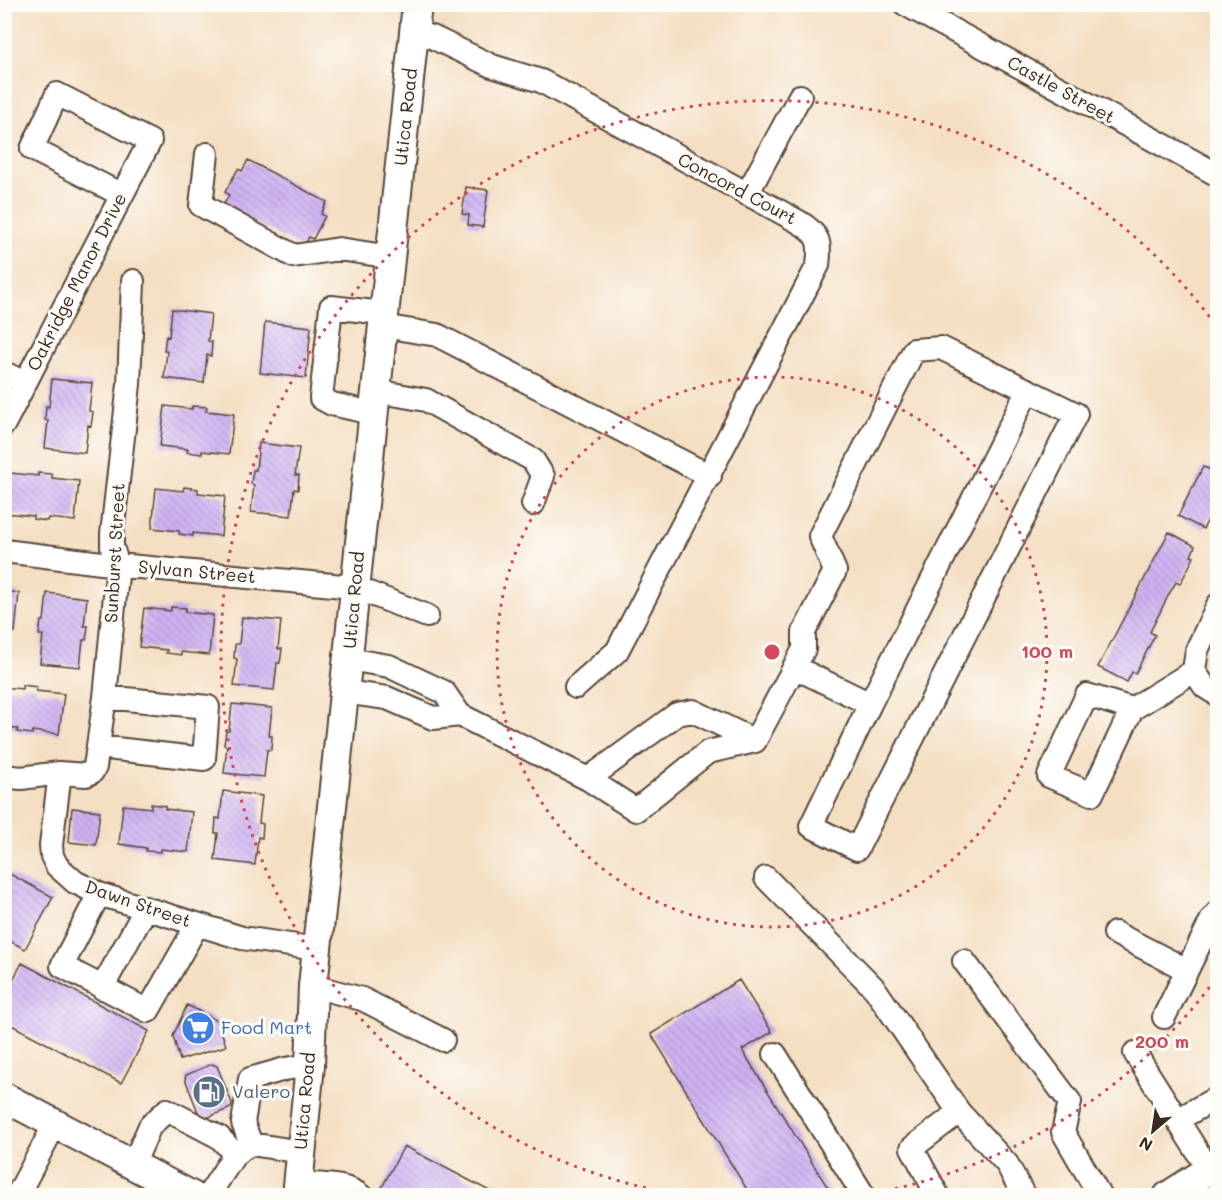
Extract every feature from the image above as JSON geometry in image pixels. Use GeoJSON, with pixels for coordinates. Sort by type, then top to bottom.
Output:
{"type":"FeatureCollection","features":[{"type":"Feature","properties":{"kind":"main road","name":"Utica Road"},"geometry":{"type":"LineString","coordinates":[[297,1189],[310,1065],[313,986],[417,4]]}},
{"type":"Feature","properties":{"kind":"main road"},"geometry":{"type":"LineString","coordinates":[[4,1097],[192,1196]]}},
{"type":"Feature","properties":{"kind":"main road"},"geometry":{"type":"LineString","coordinates":[[1168,1196],[1213,1167]]}},
{"type":"Feature","properties":{"kind":"street","name":"Castle Street"},"geometry":{"type":"LineString","coordinates":[[906,4],[1218,175]]}},
{"type":"Feature","properties":{"kind":"street","name":"Concord Court"},"geometry":{"type":"LineString","coordinates":[[414,33],[432,38],[492,66],[541,81],[812,229],[818,238],[820,254],[818,265],[617,651],[576,687]]}},
{"type":"Feature","properties":{"kind":"street","name":"Oakridge Manor Drive"},"geometry":{"type":"LineString","coordinates":[[4,424],[150,141],[57,94],[32,148],[122,195]]}},
{"type":"Feature","properties":{"kind":"street"},"geometry":{"type":"LineString","coordinates":[[747,194],[800,96]]}},
{"type":"Feature","properties":{"kind":"street"},"geometry":{"type":"LineString","coordinates":[[207,154],[201,205],[294,256],[339,249],[391,257]]}},
{"type":"Feature","properties":{"kind":"street","name":"Sunburst Street"},"geometry":{"type":"LineString","coordinates":[[4,776],[21,778],[60,773],[87,775],[95,767],[105,697],[118,565],[112,547],[112,534],[129,384],[133,281]]}},
{"type":"Feature","properties":{"kind":"street"},"geometry":{"type":"LineString","coordinates":[[533,504],[543,476],[533,460],[426,400],[332,404],[321,399],[331,308],[437,336],[710,476]]}},
{"type":"Feature","properties":{"kind":"street"},"geometry":{"type":"LineString","coordinates":[[348,659],[389,666],[444,692],[460,715],[588,778],[636,810],[708,752],[756,741],[804,649],[804,632],[835,571],[820,536],[914,350],[941,348],[1028,390],[1076,414],[857,849],[811,826],[1028,390]]}},
{"type":"Feature","properties":{"kind":"street"},"geometry":{"type":"LineString","coordinates":[[4,373],[25,383]]}},
{"type":"Feature","properties":{"kind":"street","name":"Sylvan Street"},"geometry":{"type":"LineString","coordinates":[[4,551],[118,565],[354,587],[427,616]]}},
{"type":"Feature","properties":{"kind":"street"},"geometry":{"type":"LineString","coordinates":[[1218,605],[1197,650],[1194,671],[1205,687],[1218,695]]}},
{"type":"Feature","properties":{"kind":"street"},"geometry":{"type":"LineString","coordinates":[[794,667],[870,704]]}},
{"type":"Feature","properties":{"kind":"street"},"geometry":{"type":"LineString","coordinates":[[1132,709],[1194,671]]}},
{"type":"Feature","properties":{"kind":"street"},"geometry":{"type":"LineString","coordinates":[[344,692],[387,698],[434,718],[460,715]]}},
{"type":"Feature","properties":{"kind":"street"},"geometry":{"type":"LineString","coordinates":[[98,747],[204,759],[208,707],[105,697]]}},
{"type":"Feature","properties":{"kind":"street"},"geometry":{"type":"LineString","coordinates":[[588,778],[677,714],[693,711],[756,741]]}},
{"type":"Feature","properties":{"kind":"street","name":"Dawn Street"},"geometry":{"type":"LineString","coordinates":[[60,773],[51,845],[52,856],[57,866],[75,882],[99,894],[145,910],[242,938],[317,949]]}},
{"type":"Feature","properties":{"kind":"street"},"geometry":{"type":"LineString","coordinates":[[766,878],[874,989],[960,1112],[1007,1164],[1024,1196]]}},
{"type":"Feature","properties":{"kind":"street"},"geometry":{"type":"LineString","coordinates":[[99,894],[62,966],[148,1011],[196,925]]}},
{"type":"Feature","properties":{"kind":"street"},"geometry":{"type":"LineString","coordinates":[[102,988],[145,910]]}},
{"type":"Feature","properties":{"kind":"street"},"geometry":{"type":"LineString","coordinates":[[1164,1017],[1212,919],[1218,912]]}},
{"type":"Feature","properties":{"kind":"street"},"geometry":{"type":"LineString","coordinates":[[1114,933],[1187,970]]}},
{"type":"Feature","properties":{"kind":"street"},"geometry":{"type":"LineString","coordinates":[[964,961],[1070,1102],[1062,1132],[1100,1196]]}},
{"type":"Feature","properties":{"kind":"street"},"geometry":{"type":"LineString","coordinates":[[313,986],[362,999],[443,1040]]}},
{"type":"Feature","properties":{"kind":"street"},"geometry":{"type":"LineString","coordinates":[[1135,1053],[1177,1120],[1213,1167]]}},
{"type":"Feature","properties":{"kind":"street"},"geometry":{"type":"LineString","coordinates":[[776,1054],[864,1196]]}},
{"type":"Feature","properties":{"kind":"street"},"geometry":{"type":"LineString","coordinates":[[208,1196],[243,1149],[243,1123],[250,1079],[310,1065]]}},
{"type":"Feature","properties":{"kind":"street"},"geometry":{"type":"LineString","coordinates":[[1177,1120],[1210,1101],[1218,1100]]}},
{"type":"Feature","properties":{"kind":"street"},"geometry":{"type":"LineString","coordinates":[[133,1165],[150,1126],[167,1110],[243,1149],[301,1152]]}},
{"type":"Feature","properties":{"kind":"street"},"geometry":{"type":"LineString","coordinates":[[938,1196],[912,1148],[960,1112]]}},
{"type":"Feature","properties":{"kind":"street"},"geometry":{"type":"LineString","coordinates":[[17,1196],[55,1124]]}},
{"type":"Feature","properties":{"kind":"street"},"geometry":{"type":"LineString","coordinates":[[297,1189],[339,1188],[361,1196]]}},
{"type":"Feature","properties":{"kind":"building"},"geometry":{"type":"Polygon","coordinates":[[[248,160],[327,202],[321,214],[325,216],[313,239],[309,237],[303,248],[223,206],[229,195],[225,192],[238,169],[242,171],[248,160]]]}},
{"type":"Feature","properties":{"kind":"building"},"geometry":{"type":"Polygon","coordinates":[[[466,187],[488,190],[483,227],[468,225],[469,215],[462,214],[466,187]]]}},
{"type":"Feature","properties":{"kind":"building"},"geometry":{"type":"Polygon","coordinates":[[[172,309],[211,314],[208,341],[212,342],[211,356],[207,355],[204,383],[164,378],[167,351],[164,351],[166,336],[169,337],[172,309]]]}},
{"type":"Feature","properties":{"kind":"building"},"geometry":{"type":"Polygon","coordinates":[[[265,322],[311,327],[306,378],[260,373],[265,322]]]}},
{"type":"Feature","properties":{"kind":"building"},"geometry":{"type":"Polygon","coordinates":[[[52,379],[92,383],[89,411],[93,412],[91,426],[88,425],[85,453],[45,448],[48,421],[45,420],[46,406],[49,407],[52,379]]]}},
{"type":"Feature","properties":{"kind":"building"},"geometry":{"type":"Polygon","coordinates":[[[165,406],[192,409],[192,406],[207,407],[206,411],[234,414],[229,454],[202,451],[202,454],[187,452],[188,449],[160,446],[165,406]]]}},
{"type":"Feature","properties":{"kind":"building"},"geometry":{"type":"Polygon","coordinates":[[[259,443],[299,448],[295,475],[299,475],[298,490],[294,489],[291,516],[251,512],[254,485],[251,484],[253,470],[256,470],[259,443]]]}},
{"type":"Feature","properties":{"kind":"building"},"geometry":{"type":"Polygon","coordinates":[[[1218,454],[1218,512],[1214,519],[1210,516],[1203,529],[1178,516],[1203,467],[1209,469],[1218,454]]]}},
{"type":"Feature","properties":{"kind":"building"},"geometry":{"type":"Polygon","coordinates":[[[10,473],[38,476],[38,473],[52,474],[52,478],[79,481],[75,521],[48,518],[47,521],[33,519],[33,516],[6,513],[10,473]]]}},
{"type":"Feature","properties":{"kind":"building"},"geometry":{"type":"Polygon","coordinates":[[[184,487],[198,489],[198,493],[225,496],[221,536],[193,533],[193,536],[179,534],[179,531],[152,528],[156,488],[183,491],[184,487]]]}},
{"type":"Feature","properties":{"kind":"building"},"geometry":{"type":"Polygon","coordinates":[[[1169,532],[1195,546],[1191,556],[1194,557],[1180,584],[1176,582],[1169,594],[1150,632],[1155,635],[1135,674],[1132,672],[1127,682],[1098,667],[1169,532]]]}},
{"type":"Feature","properties":{"kind":"building"},"geometry":{"type":"Polygon","coordinates":[[[4,591],[19,593],[15,632],[4,631],[4,591]]]}},
{"type":"Feature","properties":{"kind":"building"},"geometry":{"type":"Polygon","coordinates":[[[47,593],[87,598],[84,626],[88,626],[86,640],[83,640],[80,667],[40,663],[43,635],[39,635],[41,621],[44,621],[47,593]]]}},
{"type":"Feature","properties":{"kind":"building"},"geometry":{"type":"Polygon","coordinates":[[[171,607],[186,608],[185,612],[213,615],[209,655],[181,652],[181,655],[166,653],[167,650],[139,647],[144,608],[171,611],[171,607]]]}},
{"type":"Feature","properties":{"kind":"building"},"geometry":{"type":"Polygon","coordinates":[[[242,617],[281,621],[278,649],[282,649],[280,663],[277,663],[274,690],[234,686],[237,659],[234,658],[235,644],[239,644],[242,617]]]}},
{"type":"Feature","properties":{"kind":"building"},"geometry":{"type":"Polygon","coordinates":[[[22,685],[37,687],[36,691],[64,694],[59,734],[32,731],[32,734],[4,727],[4,687],[22,689],[22,685]]]}},
{"type":"Feature","properties":{"kind":"building"},"geometry":{"type":"Polygon","coordinates":[[[232,704],[272,708],[269,736],[272,736],[271,750],[267,750],[264,777],[224,773],[227,746],[224,745],[226,731],[229,731],[232,704]]]}},
{"type":"Feature","properties":{"kind":"building"},"geometry":{"type":"Polygon","coordinates":[[[223,791],[262,796],[259,823],[263,824],[262,838],[258,837],[255,865],[215,860],[218,833],[215,833],[216,818],[220,819],[223,791]]]}},
{"type":"Feature","properties":{"kind":"building"},"geometry":{"type":"Polygon","coordinates":[[[151,804],[165,806],[165,809],[192,812],[188,852],[161,849],[161,852],[146,851],[146,848],[119,844],[123,805],[151,808],[151,804]]]}},
{"type":"Feature","properties":{"kind":"building"},"geometry":{"type":"Polygon","coordinates":[[[72,808],[100,811],[96,845],[69,842],[72,808]]]}},
{"type":"Feature","properties":{"kind":"building"},"geometry":{"type":"Polygon","coordinates":[[[4,871],[53,897],[25,949],[4,938],[4,871]]]}},
{"type":"Feature","properties":{"kind":"building"},"geometry":{"type":"Polygon","coordinates":[[[22,963],[149,1031],[121,1083],[4,1021],[4,996],[22,963]]]}},
{"type":"Feature","properties":{"kind":"building"},"geometry":{"type":"Polygon","coordinates":[[[739,980],[772,1032],[742,1050],[833,1196],[751,1196],[651,1034],[739,980]]]}},
{"type":"Feature","properties":{"kind":"building","name":"Food Mart"},"geometry":{"type":"Polygon","coordinates":[[[187,1005],[218,1021],[226,1046],[180,1060],[173,1036],[187,1005]]]}},
{"type":"Feature","properties":{"kind":"building"},"geometry":{"type":"Polygon","coordinates":[[[212,1064],[217,1066],[232,1103],[231,1108],[204,1119],[200,1117],[185,1079],[186,1075],[212,1064]]]}},
{"type":"Feature","properties":{"kind":"building"},"geometry":{"type":"Polygon","coordinates":[[[404,1146],[499,1196],[388,1196],[380,1191],[404,1146]]]}},
{"type":"Feature","properties":{"kind":"place","name":"Food Mart"},"geometry":{"type":"Point","coordinates":[198,1028]}},
{"type":"Feature","properties":{"kind":"place","name":"Valero"},"geometry":{"type":"Point","coordinates":[209,1092]}}]}
